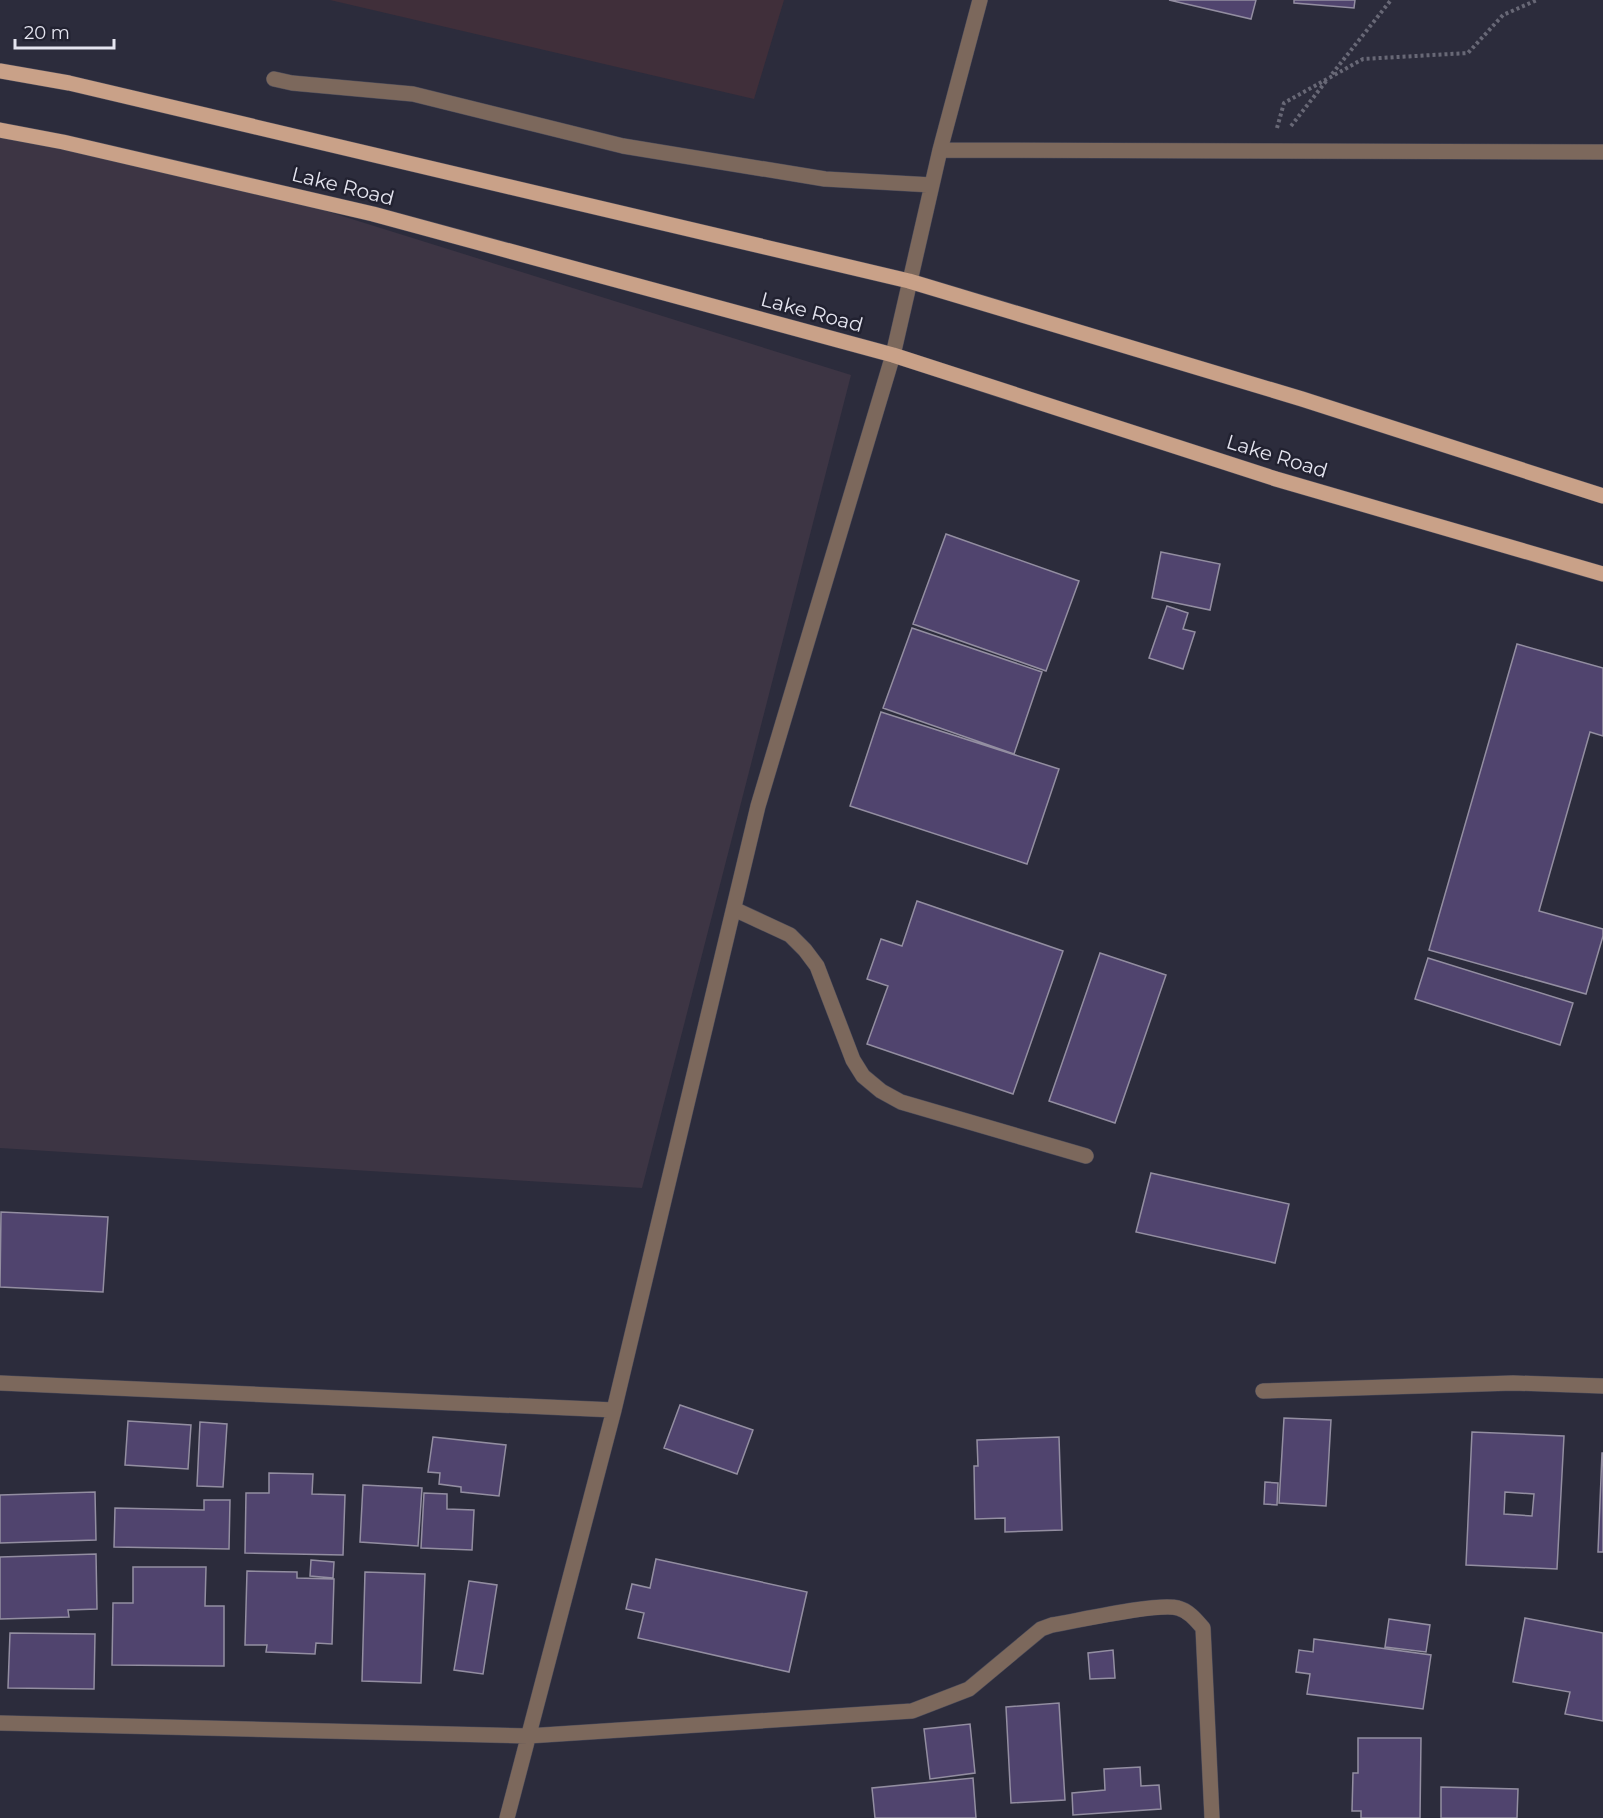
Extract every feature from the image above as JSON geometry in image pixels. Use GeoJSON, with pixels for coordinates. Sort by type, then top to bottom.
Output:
{"type":"FeatureCollection","features":[{"type":"Feature","properties":{"kind":"main road","name":"Lake Road"},"geometry":{"type":"LineString","coordinates":[[0,71],[69,83],[909,281],[1302,399],[1603,496]]}},
{"type":"Feature","properties":{"kind":"main road","name":"Lake Road"},"geometry":{"type":"LineString","coordinates":[[0,130],[63,142],[373,214],[893,355],[1276,479],[1603,574]]}},
{"type":"Feature","properties":{"kind":"street"},"geometry":{"type":"LineString","coordinates":[[507,1818],[614,1410],[758,806],[893,355],[940,150],[980,0]]}},
{"type":"Feature","properties":{"kind":"street"},"geometry":{"type":"LineString","coordinates":[[274,79],[292,83],[413,94],[623,146],[735,165],[825,179],[932,185]]}},
{"type":"Feature","properties":{"kind":"street"},"geometry":{"type":"LineString","coordinates":[[940,150],[1603,152]]}},
{"type":"Feature","properties":{"kind":"street"},"geometry":{"type":"LineString","coordinates":[[734,909],[790,935],[805,950],[817,966],[853,1060],[863,1076],[881,1091],[901,1102],[1086,1156]]}},
{"type":"Feature","properties":{"kind":"street"},"geometry":{"type":"LineString","coordinates":[[0,1383],[614,1410]]}},
{"type":"Feature","properties":{"kind":"street"},"geometry":{"type":"LineString","coordinates":[[1263,1391],[1513,1383],[1603,1386]]}},
{"type":"Feature","properties":{"kind":"street"},"geometry":{"type":"LineString","coordinates":[[0,1723],[528,1736],[912,1711],[969,1689],[1041,1629],[1052,1625],[1156,1607],[1177,1607],[1191,1615],[1203,1628],[1212,1818]]}},
{"type":"Feature","properties":{"kind":"path"},"geometry":{"type":"LineString","coordinates":[[1270,152],[1391,0]]}},
{"type":"Feature","properties":{"kind":"path"},"geometry":{"type":"LineString","coordinates":[[1270,152],[1284,103],[1363,59],[1468,53],[1503,15],[1537,0]]}},
{"type":"Feature","properties":{"kind":"shaded area"},"geometry":{"type":"Polygon","coordinates":[[[330,0],[784,0],[754,99],[330,0]]]}},
{"type":"Feature","properties":{"kind":"shaded area"},"geometry":{"type":"Polygon","coordinates":[[[0,136],[227,180],[851,375],[642,1188],[0,1148],[0,136]]]}},
{"type":"Feature","properties":{"kind":"building"},"geometry":{"type":"Polygon","coordinates":[[[1169,0],[1256,0],[1251,19],[1169,0]]]}},
{"type":"Feature","properties":{"kind":"building"},"geometry":{"type":"Polygon","coordinates":[[[1294,0],[1355,0],[1354,8],[1294,3],[1294,0]]]}},
{"type":"Feature","properties":{"kind":"building"},"geometry":{"type":"Polygon","coordinates":[[[946,534],[1079,581],[1046,671],[913,624],[946,534]]]}},
{"type":"Feature","properties":{"kind":"building"},"geometry":{"type":"Polygon","coordinates":[[[1161,552],[1220,564],[1210,610],[1152,598],[1161,552]]]}},
{"type":"Feature","properties":{"kind":"building"},"geometry":{"type":"Polygon","coordinates":[[[1167,606],[1188,613],[1183,629],[1195,632],[1183,669],[1149,658],[1167,606]]]}},
{"type":"Feature","properties":{"kind":"building"},"geometry":{"type":"Polygon","coordinates":[[[912,628],[1042,672],[1014,754],[883,708],[912,628]]]}},
{"type":"Feature","properties":{"kind":"building"},"geometry":{"type":"Polygon","coordinates":[[[1517,644],[1603,668],[1603,736],[1590,732],[1539,911],[1603,929],[1586,994],[1429,950],[1517,644]]]}},
{"type":"Feature","properties":{"kind":"building"},"geometry":{"type":"Polygon","coordinates":[[[881,712],[1059,769],[1027,864],[850,806],[881,712]]]}},
{"type":"Feature","properties":{"kind":"building"},"geometry":{"type":"Polygon","coordinates":[[[917,901],[1063,951],[1013,1094],[867,1044],[888,986],[867,979],[881,939],[902,946],[917,901]]]}},
{"type":"Feature","properties":{"kind":"building"},"geometry":{"type":"Polygon","coordinates":[[[1100,953],[1166,975],[1115,1123],[1049,1101],[1100,953]]]}},
{"type":"Feature","properties":{"kind":"building"},"geometry":{"type":"Polygon","coordinates":[[[1428,958],[1573,1003],[1560,1045],[1415,999],[1428,958]]]}},
{"type":"Feature","properties":{"kind":"building"},"geometry":{"type":"Polygon","coordinates":[[[1151,1173],[1289,1204],[1275,1263],[1136,1232],[1151,1173]]]}},
{"type":"Feature","properties":{"kind":"building"},"geometry":{"type":"Polygon","coordinates":[[[1,1212],[108,1217],[103,1292],[0,1287],[1,1212]]]}},
{"type":"Feature","properties":{"kind":"building"},"geometry":{"type":"Polygon","coordinates":[[[680,1405],[753,1430],[737,1474],[664,1448],[680,1405]]]}},
{"type":"Feature","properties":{"kind":"building"},"geometry":{"type":"Polygon","coordinates":[[[1284,1418],[1331,1420],[1326,1506],[1279,1503],[1284,1418]]]}},
{"type":"Feature","properties":{"kind":"building"},"geometry":{"type":"Polygon","coordinates":[[[128,1421],[191,1425],[188,1469],[125,1465],[128,1421]]]}},
{"type":"Feature","properties":{"kind":"building"},"geometry":{"type":"Polygon","coordinates":[[[200,1422],[227,1424],[223,1487],[197,1486],[200,1422]]]}},
{"type":"Feature","properties":{"kind":"building"},"geometry":{"type":"Polygon","coordinates":[[[1472,1432],[1564,1436],[1557,1569],[1466,1565],[1472,1432]],[[1505,1492],[1504,1514],[1532,1516],[1534,1494],[1505,1492]]]}},
{"type":"Feature","properties":{"kind":"building"},"geometry":{"type":"Polygon","coordinates":[[[433,1437],[506,1445],[499,1496],[461,1492],[461,1487],[439,1484],[440,1473],[428,1472],[433,1437]]]}},
{"type":"Feature","properties":{"kind":"building"},"geometry":{"type":"Polygon","coordinates":[[[1059,1437],[1062,1530],[1005,1532],[1005,1518],[975,1519],[974,1466],[978,1466],[977,1440],[1059,1437]]]}},
{"type":"Feature","properties":{"kind":"building"},"geometry":{"type":"Polygon","coordinates":[[[1602,1453],[1603,1552],[1598,1552],[1602,1453]]]}},
{"type":"Feature","properties":{"kind":"building"},"geometry":{"type":"Polygon","coordinates":[[[269,1473],[313,1474],[312,1494],[345,1495],[343,1555],[245,1553],[246,1493],[269,1493],[269,1473]]]}},
{"type":"Feature","properties":{"kind":"building"},"geometry":{"type":"Polygon","coordinates":[[[1265,1482],[1278,1483],[1277,1505],[1264,1504],[1265,1482]]]}},
{"type":"Feature","properties":{"kind":"building"},"geometry":{"type":"Polygon","coordinates":[[[363,1485],[422,1488],[418,1546],[360,1542],[363,1485]]]}},
{"type":"Feature","properties":{"kind":"building"},"geometry":{"type":"Polygon","coordinates":[[[95,1492],[96,1540],[0,1543],[0,1495],[95,1492]]]}},
{"type":"Feature","properties":{"kind":"building"},"geometry":{"type":"Polygon","coordinates":[[[424,1493],[447,1494],[447,1509],[474,1510],[472,1550],[421,1548],[424,1493]]]}},
{"type":"Feature","properties":{"kind":"building"},"geometry":{"type":"Polygon","coordinates":[[[204,1500],[230,1500],[229,1549],[114,1547],[115,1508],[204,1510],[204,1500]]]}},
{"type":"Feature","properties":{"kind":"building"},"geometry":{"type":"Polygon","coordinates":[[[96,1554],[97,1609],[68,1610],[69,1617],[0,1619],[0,1557],[96,1554]]]}},
{"type":"Feature","properties":{"kind":"building"},"geometry":{"type":"Polygon","coordinates":[[[656,1559],[807,1592],[789,1672],[638,1638],[644,1613],[626,1609],[632,1584],[650,1588],[656,1559]]]}},
{"type":"Feature","properties":{"kind":"building"},"geometry":{"type":"Polygon","coordinates":[[[311,1560],[334,1562],[333,1578],[310,1576],[311,1560]]]}},
{"type":"Feature","properties":{"kind":"building"},"geometry":{"type":"Polygon","coordinates":[[[133,1567],[206,1567],[205,1606],[224,1606],[224,1666],[112,1665],[113,1603],[133,1603],[133,1567]]]}},
{"type":"Feature","properties":{"kind":"building"},"geometry":{"type":"Polygon","coordinates":[[[247,1571],[297,1572],[297,1578],[334,1579],[332,1644],[316,1643],[315,1654],[266,1652],[267,1645],[245,1645],[247,1571]]]}},
{"type":"Feature","properties":{"kind":"building"},"geometry":{"type":"Polygon","coordinates":[[[365,1572],[425,1574],[421,1683],[362,1681],[365,1572]]]}},
{"type":"Feature","properties":{"kind":"building"},"geometry":{"type":"Polygon","coordinates":[[[469,1581],[497,1585],[483,1674],[454,1670],[469,1581]]]}},
{"type":"Feature","properties":{"kind":"building"},"geometry":{"type":"Polygon","coordinates":[[[1525,1618],[1603,1633],[1603,1721],[1565,1714],[1570,1692],[1513,1682],[1525,1618]]]}},
{"type":"Feature","properties":{"kind":"building"},"geometry":{"type":"Polygon","coordinates":[[[1389,1619],[1430,1625],[1426,1652],[1385,1647],[1389,1619]]]}},
{"type":"Feature","properties":{"kind":"building"},"geometry":{"type":"Polygon","coordinates":[[[10,1633],[95,1634],[94,1689],[8,1688],[10,1633]]]}},
{"type":"Feature","properties":{"kind":"building"},"geometry":{"type":"Polygon","coordinates":[[[1314,1639],[1431,1655],[1423,1709],[1307,1694],[1310,1674],[1296,1672],[1299,1650],[1313,1652],[1314,1639]]]}},
{"type":"Feature","properties":{"kind":"building"},"geometry":{"type":"Polygon","coordinates":[[[1113,1650],[1115,1678],[1090,1679],[1088,1653],[1113,1650]]]}},
{"type":"Feature","properties":{"kind":"building"},"geometry":{"type":"Polygon","coordinates":[[[1059,1703],[1065,1800],[1011,1803],[1006,1707],[1059,1703]]]}},
{"type":"Feature","properties":{"kind":"building"},"geometry":{"type":"Polygon","coordinates":[[[970,1724],[975,1773],[930,1779],[924,1729],[970,1724]]]}},
{"type":"Feature","properties":{"kind":"building"},"geometry":{"type":"Polygon","coordinates":[[[1358,1738],[1421,1738],[1420,1818],[1361,1818],[1361,1811],[1352,1811],[1353,1773],[1358,1773],[1358,1738]]]}},
{"type":"Feature","properties":{"kind":"building"},"geometry":{"type":"Polygon","coordinates":[[[1140,1767],[1141,1786],[1159,1785],[1161,1809],[1073,1815],[1072,1793],[1105,1790],[1104,1769],[1140,1767]]]}},
{"type":"Feature","properties":{"kind":"building"},"geometry":{"type":"Polygon","coordinates":[[[973,1778],[976,1818],[875,1818],[872,1788],[973,1778]]]}},
{"type":"Feature","properties":{"kind":"building"},"geometry":{"type":"Polygon","coordinates":[[[1441,1787],[1518,1789],[1517,1818],[1441,1818],[1441,1787]]]}}]}
